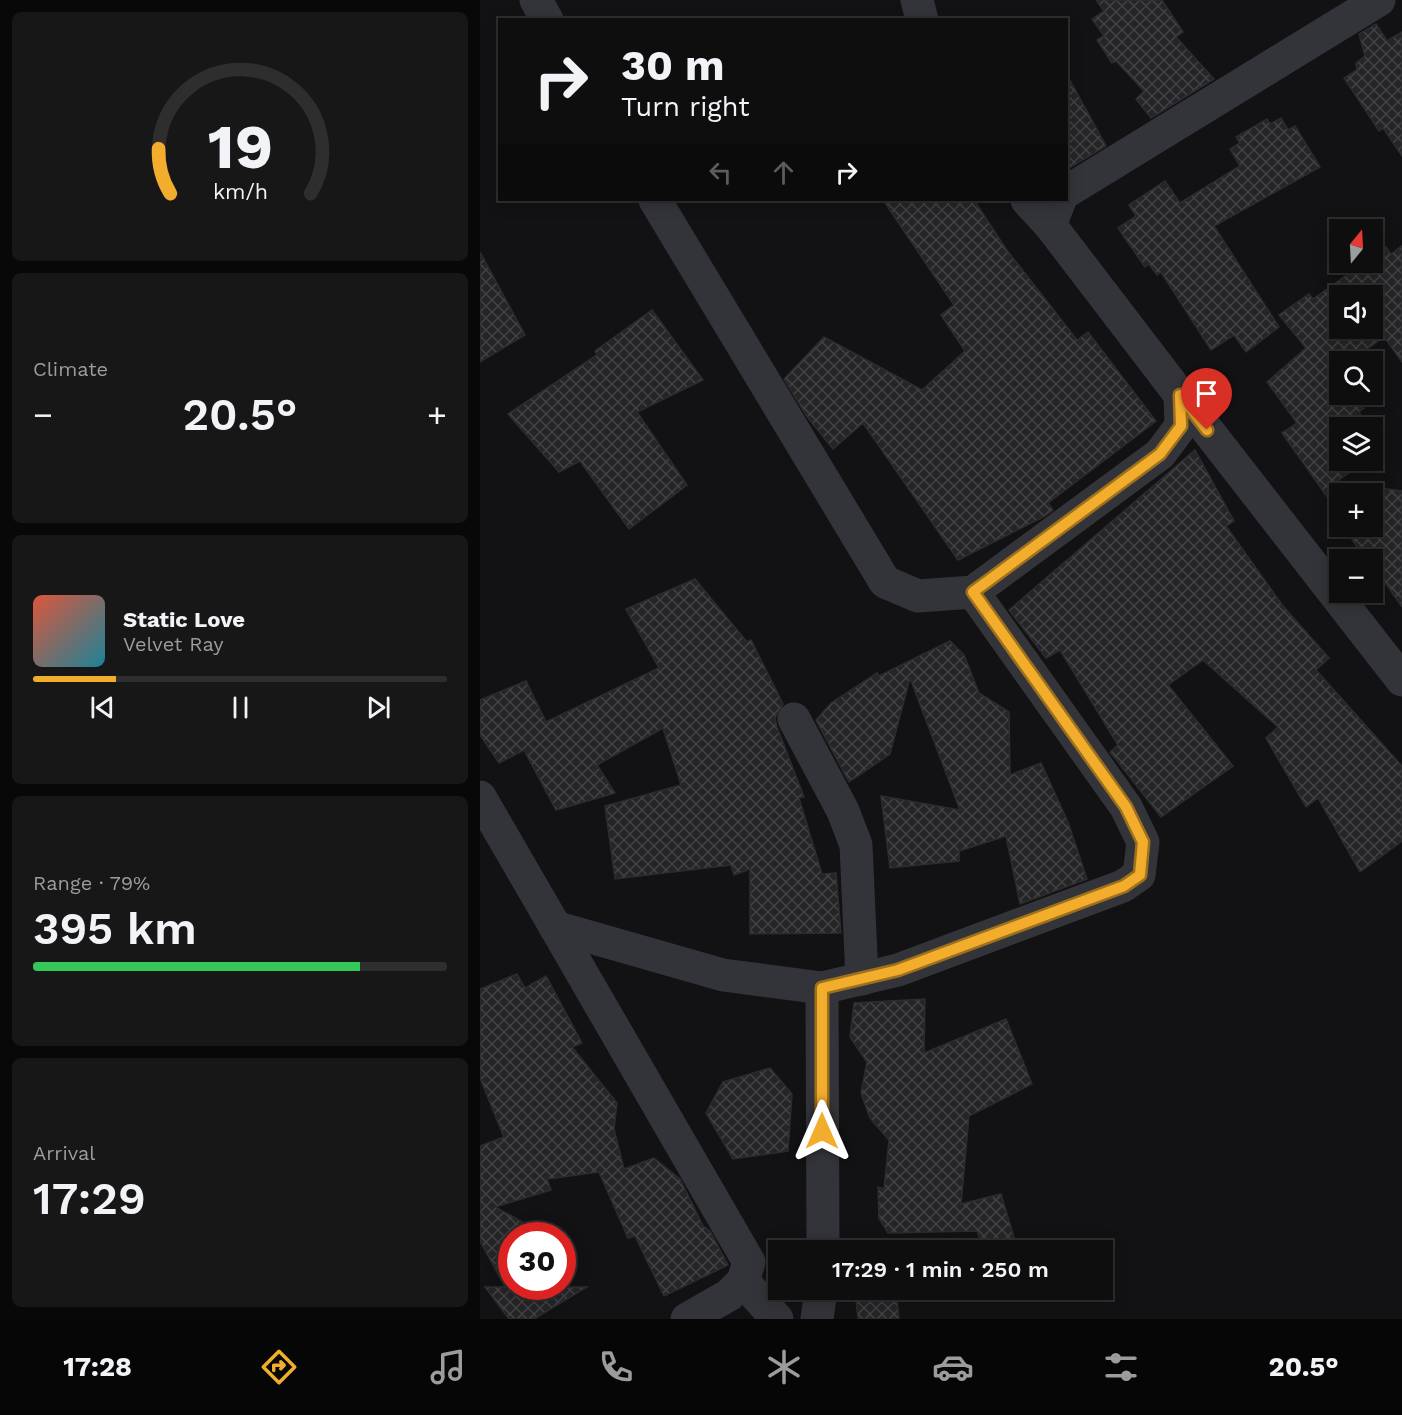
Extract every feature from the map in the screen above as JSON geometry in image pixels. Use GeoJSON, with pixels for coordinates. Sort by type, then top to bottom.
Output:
{"type":"FeatureCollection","features":[{"type":"Feature","properties":{"kind":"street"},"geometry":{"type":"LineString","coordinates":[[536,0],[546,18]]}},
{"type":"Feature","properties":{"kind":"street"},"geometry":{"type":"LineString","coordinates":[[917,0],[922,18]]}},
{"type":"Feature","properties":{"kind":"street"},"geometry":{"type":"LineString","coordinates":[[1068,191],[1379,0]]}},
{"type":"Feature","properties":{"kind":"street"},"geometry":{"type":"LineString","coordinates":[[657,201],[885,582],[918,596],[973,592],[1160,454],[1181,426],[1180,395]]}},
{"type":"Feature","properties":{"kind":"street"},"geometry":{"type":"LineString","coordinates":[[1029,201],[1055,212],[1180,395],[1402,680]]}},
{"type":"Feature","properties":{"kind":"street"},"geometry":{"type":"LineString","coordinates":[[555,927],[723,975],[822,988],[898,970],[1124,886],[1140,875],[1143,842],[1126,807],[973,592]]}},
{"type":"Feature","properties":{"kind":"street"},"geometry":{"type":"LineString","coordinates":[[794,719],[843,811],[856,845],[862,979]]}},
{"type":"Feature","properties":{"kind":"street"},"geometry":{"type":"LineString","coordinates":[[480,797],[748,1262],[743,1281],[729,1295],[687,1319]]}},
{"type":"Feature","properties":{"kind":"street"},"geometry":{"type":"LineString","coordinates":[[822,988],[823,1240]]}},
{"type":"Feature","properties":{"kind":"street"},"geometry":{"type":"LineString","coordinates":[[743,1281],[777,1319]]}},
{"type":"Feature","properties":{"kind":"street"},"geometry":{"type":"LineString","coordinates":[[817,1319],[820,1300]]}},
{"type":"Feature","properties":{"kind":"building"},"geometry":{"type":"Polygon","coordinates":[[[1096,0],[1162,0],[1183,32],[1176,37],[1214,79],[1151,118],[1136,99],[1144,91],[1116,61],[1112,63],[1097,40],[1104,36],[1092,19],[1104,11],[1096,0]]]}},
{"type":"Feature","properties":{"kind":"building"},"geometry":{"type":"Polygon","coordinates":[[[1376,24],[1387,41],[1402,32],[1402,156],[1383,128],[1379,131],[1344,78],[1357,70],[1356,63],[1365,56],[1359,34],[1376,24]]]}},
{"type":"Feature","properties":{"kind":"building"},"geometry":{"type":"Polygon","coordinates":[[[1068,77],[1106,146],[1068,169],[1068,77]]]}},
{"type":"Feature","properties":{"kind":"building"},"geometry":{"type":"Polygon","coordinates":[[[1281,118],[1288,130],[1295,126],[1320,167],[1214,226],[1279,327],[1246,352],[1234,335],[1211,350],[1161,272],[1157,275],[1149,264],[1145,267],[1118,228],[1136,216],[1129,205],[1165,181],[1180,203],[1240,166],[1230,149],[1240,143],[1236,137],[1267,119],[1270,124],[1281,118]]]}},
{"type":"Feature","properties":{"kind":"building"},"geometry":{"type":"Polygon","coordinates":[[[884,201],[975,201],[1006,249],[1077,340],[1088,332],[1156,421],[1048,503],[1053,510],[1045,516],[958,560],[863,423],[833,449],[808,418],[784,379],[824,337],[922,390],[965,351],[941,315],[954,305],[884,201]]]}},
{"type":"Feature","properties":{"kind":"building"},"geometry":{"type":"Polygon","coordinates":[[[1402,246],[1402,362],[1383,338],[1383,285],[1333,285],[1350,273],[1383,273],[1383,249],[1386,247],[1391,254],[1402,246]]]}},
{"type":"Feature","properties":{"kind":"building"},"geometry":{"type":"Polygon","coordinates":[[[480,252],[525,335],[480,362],[480,252]]]}},
{"type":"Feature","properties":{"kind":"building"},"geometry":{"type":"Polygon","coordinates":[[[1329,288],[1329,339],[1381,339],[1364,351],[1329,351],[1329,405],[1362,405],[1364,408],[1359,412],[1362,417],[1329,417],[1329,471],[1352,471],[1336,482],[1343,483],[1329,483],[1329,499],[1282,433],[1297,423],[1267,382],[1306,348],[1279,315],[1309,294],[1313,299],[1329,288]]]}},
{"type":"Feature","properties":{"kind":"building"},"geometry":{"type":"Polygon","coordinates":[[[652,310],[703,380],[637,412],[687,485],[629,529],[580,461],[559,472],[508,414],[597,355],[595,351],[652,310]]]}},
{"type":"Feature","properties":{"kind":"building"},"geometry":{"type":"Polygon","coordinates":[[[1195,450],[1234,521],[1226,526],[1283,606],[1329,658],[1316,670],[1402,766],[1402,841],[1360,872],[1318,798],[1306,807],[1266,738],[1278,727],[1203,660],[1168,685],[1233,766],[1161,817],[1110,752],[1118,745],[1060,650],[1046,658],[1009,610],[1195,450]]]}},
{"type":"Feature","properties":{"kind":"building"},"geometry":{"type":"Polygon","coordinates":[[[1383,488],[1402,491],[1402,607],[1383,580],[1383,549],[1359,549],[1350,537],[1383,537],[1383,488]]]}},
{"type":"Feature","properties":{"kind":"building"},"geometry":{"type":"Polygon","coordinates":[[[695,579],[747,642],[751,640],[783,704],[775,718],[777,727],[804,797],[799,798],[822,874],[836,873],[841,933],[750,934],[750,869],[734,875],[731,865],[615,879],[605,806],[681,785],[663,728],[597,765],[615,793],[556,810],[524,750],[499,763],[480,735],[480,700],[526,681],[546,722],[659,668],[626,609],[695,579]]]}},
{"type":"Feature","properties":{"kind":"building"},"geometry":{"type":"Polygon","coordinates":[[[950,641],[964,655],[979,693],[1009,712],[1010,775],[1041,763],[1068,822],[1087,879],[1020,904],[1006,836],[959,851],[959,861],[890,868],[881,796],[960,810],[910,678],[890,754],[849,782],[816,720],[831,703],[877,673],[879,676],[950,641]]]}},
{"type":"Feature","properties":{"kind":"building"},"geometry":{"type":"Polygon","coordinates":[[[517,974],[525,988],[546,976],[582,1043],[572,1047],[617,1103],[614,1129],[624,1169],[654,1158],[680,1179],[703,1226],[710,1231],[728,1265],[664,1296],[635,1236],[628,1238],[599,1172],[547,1179],[551,1190],[495,1207],[522,1222],[498,1222],[498,1274],[480,1241],[480,1146],[504,1137],[480,1078],[480,989],[517,974]]]}},
{"type":"Feature","properties":{"kind":"building"},"geometry":{"type":"Polygon","coordinates":[[[925,999],[924,1053],[1006,1019],[1032,1084],[969,1116],[961,1204],[1001,1194],[1015,1240],[980,1240],[977,1231],[888,1233],[879,1218],[878,1187],[884,1189],[889,1140],[870,1118],[861,1093],[867,1062],[850,1037],[854,1003],[925,999]]]}},
{"type":"Feature","properties":{"kind":"building"},"geometry":{"type":"Polygon","coordinates":[[[770,1068],[792,1094],[788,1151],[733,1159],[706,1113],[723,1082],[770,1068]]]}},
{"type":"Feature","properties":{"kind":"building"},"geometry":{"type":"Polygon","coordinates":[[[485,1287],[498,1287],[498,1300],[565,1300],[534,1319],[509,1319],[485,1287]]]}},
{"type":"Feature","properties":{"kind":"building"},"geometry":{"type":"Polygon","coordinates":[[[576,1287],[587,1287],[576,1294],[576,1287]]]}},
{"type":"Feature","properties":{"kind":"building"},"geometry":{"type":"Polygon","coordinates":[[[856,1300],[897,1300],[899,1319],[858,1319],[856,1300]]]}},
{"type":"Feature","properties":{"kind":"route"},"geometry":{"type":"LineString","coordinates":[[822,1131],[822,988],[898,970],[1124,886],[1140,875],[1143,842],[1126,807],[973,592],[1160,454],[1181,426],[1180,395],[1207,430]]}}]}
